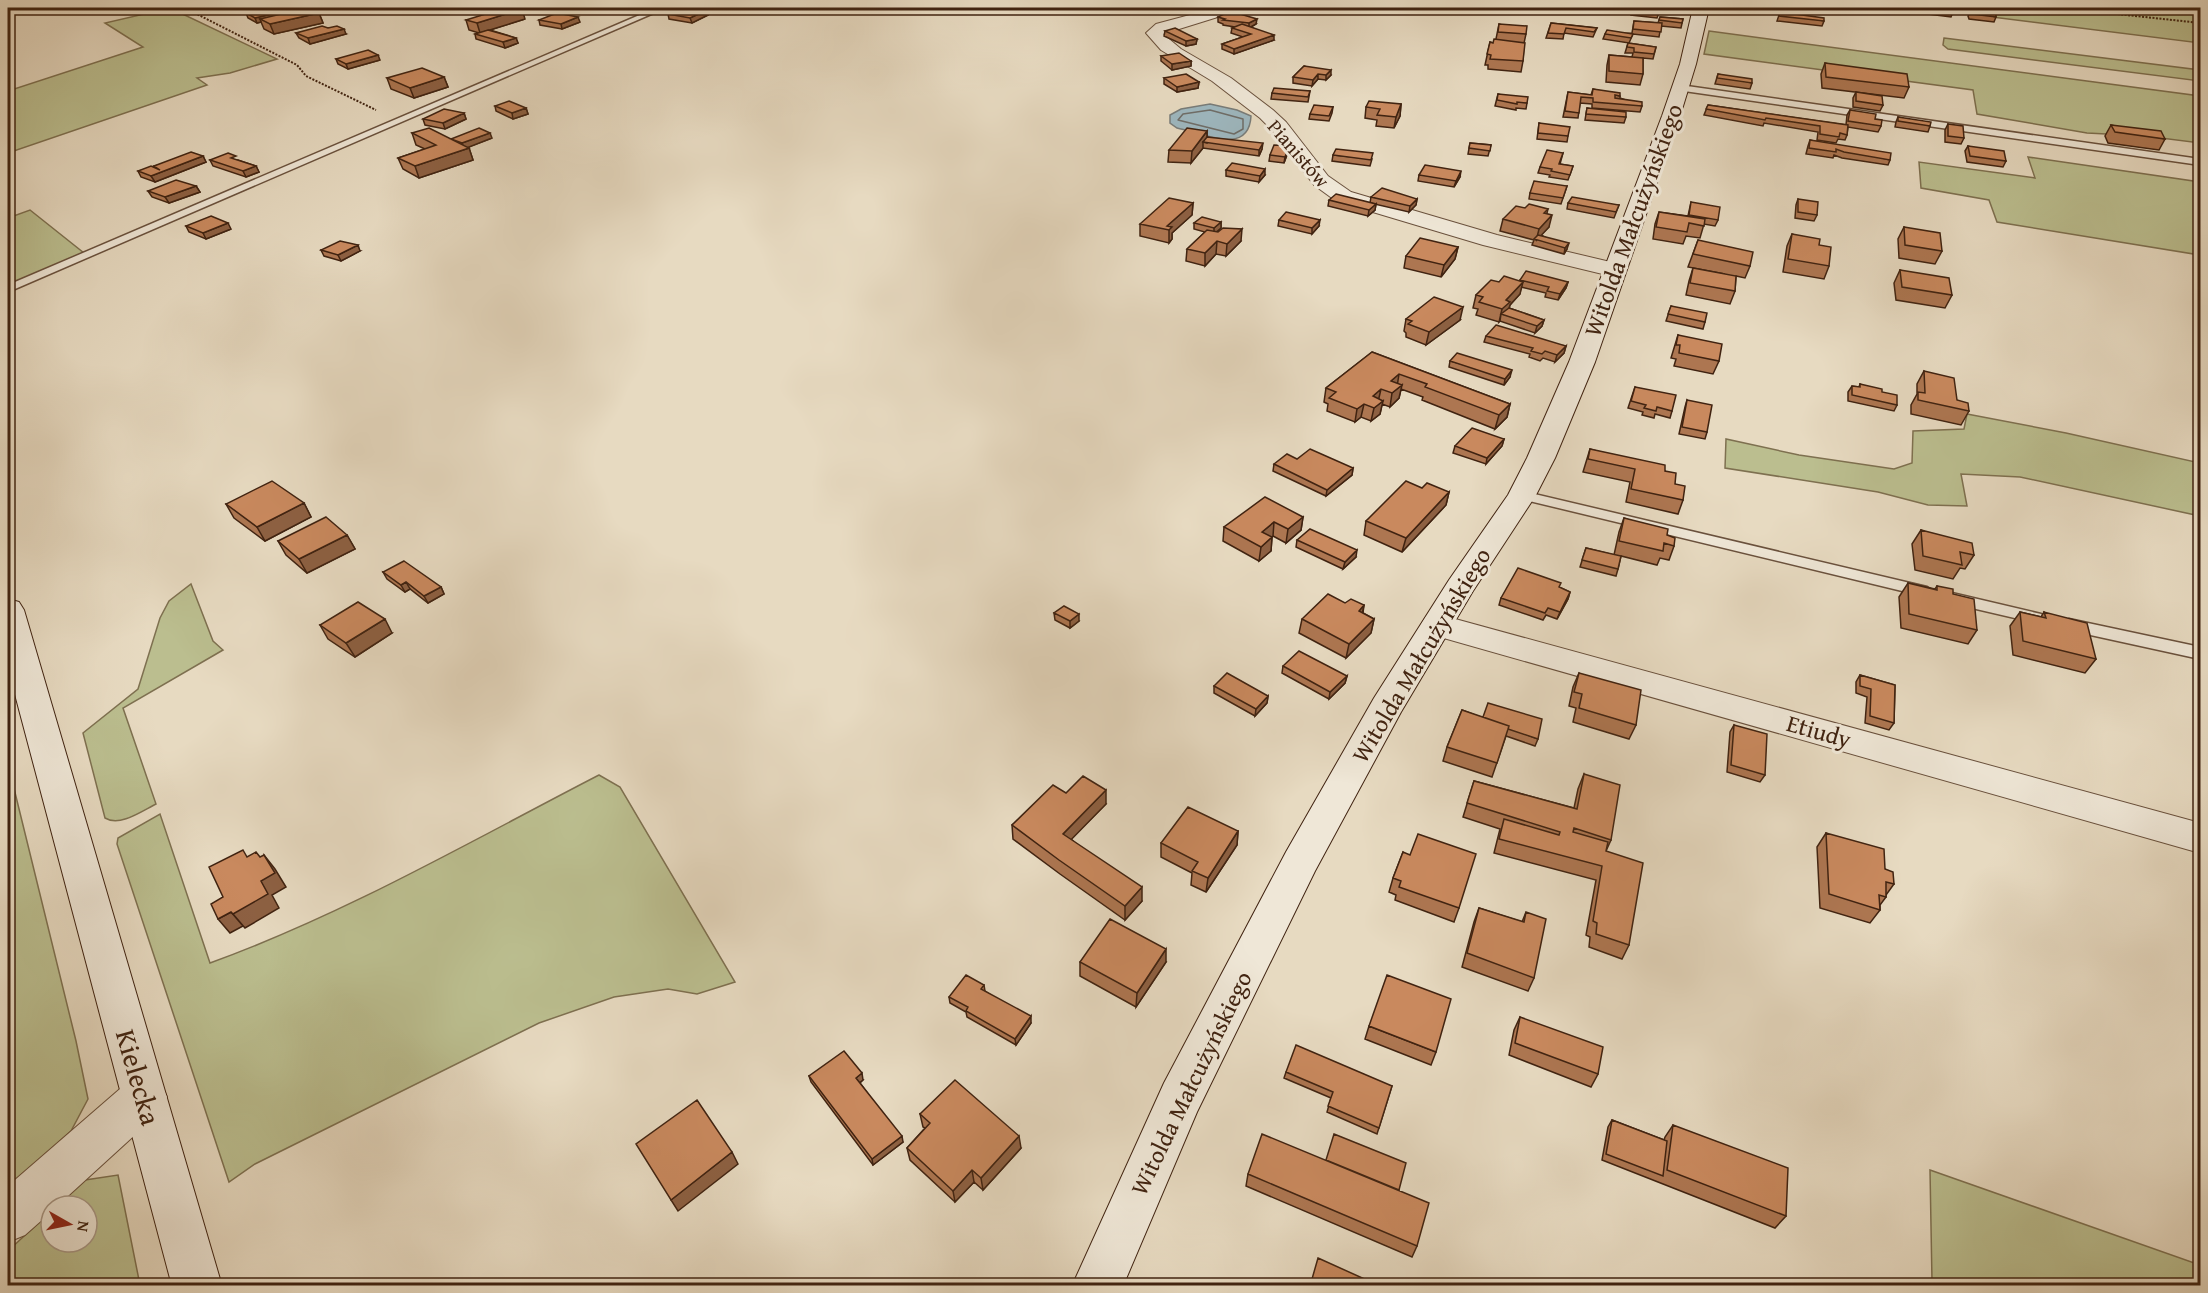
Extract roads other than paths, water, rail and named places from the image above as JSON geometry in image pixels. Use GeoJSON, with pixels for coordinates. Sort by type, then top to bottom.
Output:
{"type":"FeatureCollection","features":[{"type":"Feature","properties":{"kind":"street","name":"Pianistów"},"geometry":{"type":"LineString","coordinates":[[1232,8],[1162,27],[1154,33],[1162,44],[1218,77],[1278,125],[1322,184],[1350,200],[1417,220],[1615,270]]}},
{"type":"Feature","properties":{"kind":"street","name":"Witolda Małcużyńskiego"},"geometry":{"type":"LineString","coordinates":[[1097,1286],[1180,1098],[1294,873],[1386,707],[1437,624],[1522,495],[1582,362],[1680,88],[1701,8]]}},
{"type":"Feature","properties":{"kind":"street","name":"Kielecka"},"geometry":{"type":"LineString","coordinates":[[8,610],[197,1286]]}},
{"type":"Feature","properties":{"kind":"street","name":"Etiudy"},"geometry":{"type":"LineString","coordinates":[[1437,624],[2200,838]]}},
{"type":"Feature","properties":{"kind":"street"},"geometry":{"type":"LineString","coordinates":[[8,1218],[144,1096]]}},
{"type":"Feature","properties":{"kind":"lane"},"geometry":{"type":"LineString","coordinates":[[8,289],[401,122],[659,9]]}},
{"type":"Feature","properties":{"kind":"lane"},"geometry":{"type":"LineString","coordinates":[[1680,88],[2200,162]]}},
{"type":"Feature","properties":{"kind":"lane"},"geometry":{"type":"LineString","coordinates":[[1522,495],[2024,616],[2200,653]]}},
{"type":"Feature","properties":{"kind":"water"},"geometry":{"type":"Polygon","coordinates":[[[1210,104],[1237,110],[1251,116],[1248,128],[1242,136],[1223,139],[1177,128],[1170,123],[1170,115],[1181,109],[1210,104]]]}}]}
